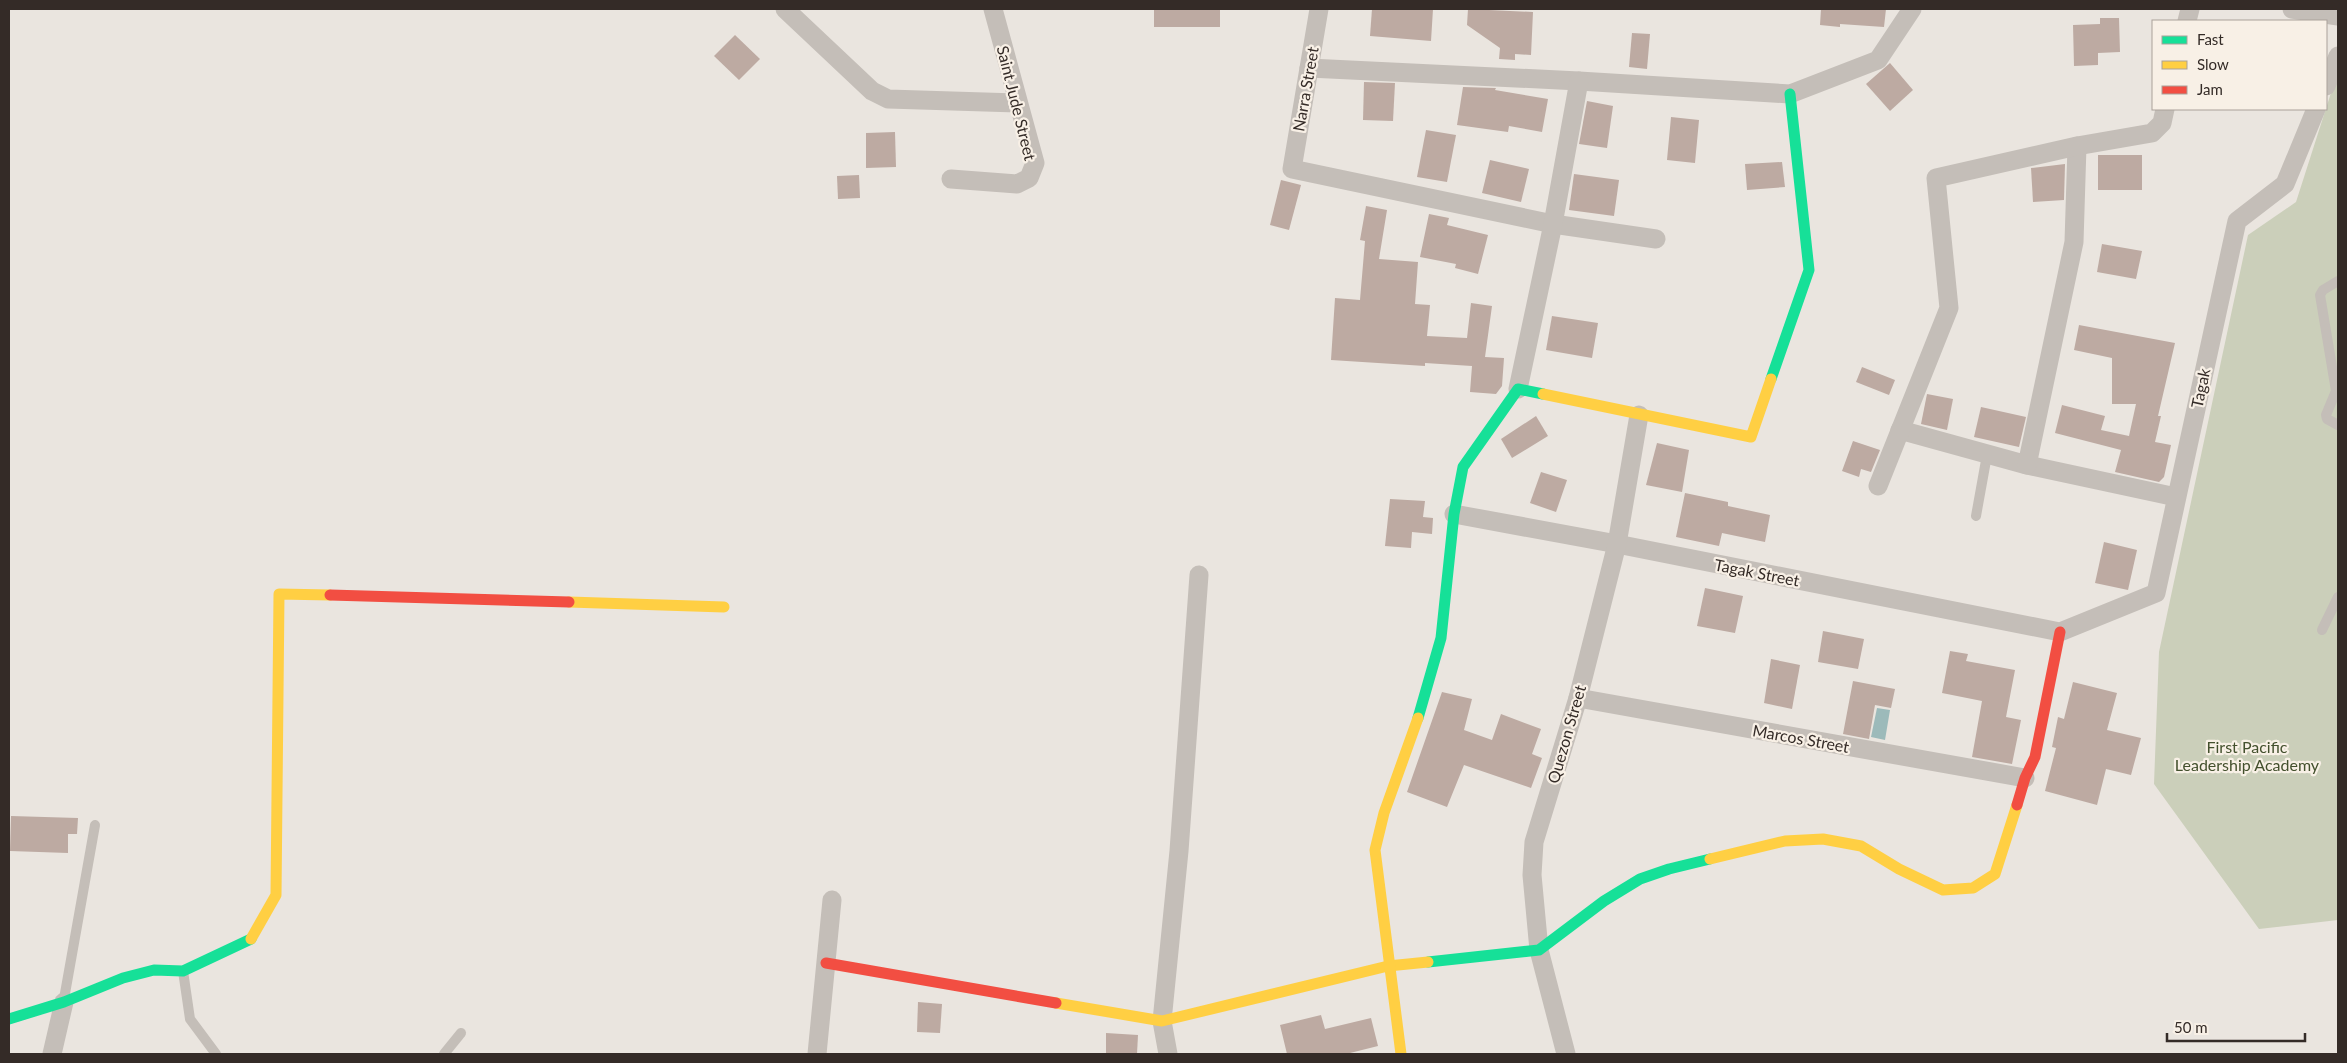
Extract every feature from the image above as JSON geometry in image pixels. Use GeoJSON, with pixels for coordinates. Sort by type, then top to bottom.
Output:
{"type":"FeatureCollection","features":[{"type":"Feature","properties":{"kind":"street"},"geometry":{"type":"LineString","coordinates":[[785,9],[872,91],[888,98],[1017,103]]}},
{"type":"Feature","properties":{"kind":"street","name":"Saint Jude Street"},"geometry":{"type":"LineString","coordinates":[[951,179],[1017,184],[1029,178],[1035,164],[993,9]]}},
{"type":"Feature","properties":{"kind":"street","name":"Narra Street"},"geometry":{"type":"LineString","coordinates":[[1319,9],[1292,169],[1553,224]]}},
{"type":"Feature","properties":{"kind":"street"},"geometry":{"type":"LineString","coordinates":[[1309,68],[1579,80],[1790,94],[1878,60],[1912,9]]}},
{"type":"Feature","properties":{"kind":"street"},"geometry":{"type":"LineString","coordinates":[[2292,9],[2338,16]]}},
{"type":"Feature","properties":{"kind":"street"},"geometry":{"type":"LineString","coordinates":[[2327,84],[2338,56]]}},
{"type":"Feature","properties":{"kind":"street"},"geometry":{"type":"LineString","coordinates":[[1401,1054],[1388,966],[1375,850],[1384,813],[1424,702],[1441,638],[1454,514],[1464,467],[1518,389],[1553,224],[1579,80]]}},
{"type":"Feature","properties":{"kind":"street"},"geometry":{"type":"LineString","coordinates":[[1518,389],[1751,437],[1810,270],[1790,94]]}},
{"type":"Feature","properties":{"kind":"street"},"geometry":{"type":"LineString","coordinates":[[1878,486],[1949,308],[1936,178],[2077,146],[2152,133],[2162,123],[2165,110]]}},
{"type":"Feature","properties":{"kind":"street","name":"Tagak"},"geometry":{"type":"LineString","coordinates":[[2060,632],[2156,593],[2237,220],[2285,184],[2316,110]]}},
{"type":"Feature","properties":{"kind":"street"},"geometry":{"type":"LineString","coordinates":[[2028,465],[2074,242],[2077,146]]}},
{"type":"Feature","properties":{"kind":"street"},"geometry":{"type":"LineString","coordinates":[[1553,224],[1656,238]]}},
{"type":"Feature","properties":{"kind":"street","name":"Quezon Street"},"geometry":{"type":"LineString","coordinates":[[1566,1054],[1540,950],[1532,875],[1534,842],[1578,698],[1617,544],[1639,415]]}},
{"type":"Feature","properties":{"kind":"street"},"geometry":{"type":"LineString","coordinates":[[1900,430],[1987,455],[2176,498]]}},
{"type":"Feature","properties":{"kind":"street","name":"Tagak Street"},"geometry":{"type":"LineString","coordinates":[[1454,514],[1617,544],[2060,632]]}},
{"type":"Feature","properties":{"kind":"street"},"geometry":{"type":"LineString","coordinates":[[1168,1054],[1162,1021],[1179,851],[1199,575]]}},
{"type":"Feature","properties":{"kind":"street"},"geometry":{"type":"LineString","coordinates":[[9,1019],[64,1002],[123,978],[154,970],[183,971],[251,940],[276,896],[279,594],[724,607]]}},
{"type":"Feature","properties":{"kind":"street"},"geometry":{"type":"LineString","coordinates":[[826,963],[1162,1021],[1388,966],[1540,950],[1604,901],[1640,879],[1669,869],[1784,841],[1822,839],[1861,846],[1899,869],[1943,890],[1973,888],[1995,874],[2025,778],[2035,757],[2060,632]]}},
{"type":"Feature","properties":{"kind":"street","name":"Marcos Street"},"geometry":{"type":"LineString","coordinates":[[1578,698],[2025,778]]}},
{"type":"Feature","properties":{"kind":"street"},"geometry":{"type":"LineString","coordinates":[[817,1054],[832,900]]}},
{"type":"Feature","properties":{"kind":"street"},"geometry":{"type":"LineString","coordinates":[[52,1054],[64,1002]]}},
{"type":"Feature","properties":{"kind":"lane"},"geometry":{"type":"LineString","coordinates":[[2338,281],[2323,290],[2320,295],[2336,391],[2326,415],[2328,419],[2338,425]]}},
{"type":"Feature","properties":{"kind":"lane"},"geometry":{"type":"LineString","coordinates":[[1976,516],[1987,455]]}},
{"type":"Feature","properties":{"kind":"lane"},"geometry":{"type":"LineString","coordinates":[[2322,630],[2338,597]]}},
{"type":"Feature","properties":{"kind":"lane"},"geometry":{"type":"LineString","coordinates":[[64,1002],[95,825]]}},
{"type":"Feature","properties":{"kind":"lane"},"geometry":{"type":"LineString","coordinates":[[183,971],[190,1019],[216,1054]]}},
{"type":"Feature","properties":{"kind":"lane"},"geometry":{"type":"LineString","coordinates":[[444,1054],[461,1033]]}},
{"type":"Feature","properties":{"kind":"green space","name":"First Pacific Leadership Academy"},"geometry":{"type":"Polygon","coordinates":[[[2338,71],[2338,920],[2259,929],[2154,784],[2159,652],[2248,235],[2296,202],[2338,71]]]}},
{"type":"Feature","properties":{"kind":"water"},"geometry":{"type":"Polygon","coordinates":[[[1877,708],[1890,710],[1885,740],[1871,737],[1877,708]]]}},
{"type":"Feature","properties":{"kind":"building"},"geometry":{"type":"Polygon","coordinates":[[[1154,9],[1220,9],[1220,27],[1154,27],[1154,9]]]}},
{"type":"Feature","properties":{"kind":"building"},"geometry":{"type":"Polygon","coordinates":[[[1372,9],[1433,9],[1431,41],[1370,36],[1372,9]]]}},
{"type":"Feature","properties":{"kind":"building"},"geometry":{"type":"Polygon","coordinates":[[[1468,9],[1533,12],[1531,55],[1515,54],[1515,60],[1499,59],[1500,48],[1467,25],[1468,9]]]}},
{"type":"Feature","properties":{"kind":"building"},"geometry":{"type":"Polygon","coordinates":[[[1821,9],[1886,9],[1884,27],[1840,24],[1840,27],[1820,25],[1821,9]]]}},
{"type":"Feature","properties":{"kind":"building"},"geometry":{"type":"Polygon","coordinates":[[[2100,18],[2119,18],[2120,52],[2098,53],[2098,65],[2074,66],[2073,25],[2100,24],[2100,18]]]}},
{"type":"Feature","properties":{"kind":"building"},"geometry":{"type":"Polygon","coordinates":[[[1632,33],[1650,34],[1647,69],[1629,67],[1632,33]]]}},
{"type":"Feature","properties":{"kind":"building"},"geometry":{"type":"Polygon","coordinates":[[[735,35],[760,59],[739,80],[714,56],[735,35]]]}},
{"type":"Feature","properties":{"kind":"building"},"geometry":{"type":"Polygon","coordinates":[[[1890,63],[1913,90],[1890,111],[1866,84],[1890,63]]]}},
{"type":"Feature","properties":{"kind":"building"},"geometry":{"type":"Polygon","coordinates":[[[1364,82],[1395,83],[1393,121],[1363,120],[1364,82]]]}},
{"type":"Feature","properties":{"kind":"building"},"geometry":{"type":"Polygon","coordinates":[[[1463,87],[1496,88],[1495,90],[1548,99],[1542,132],[1509,126],[1508,132],[1457,125],[1463,87]]]}},
{"type":"Feature","properties":{"kind":"building"},"geometry":{"type":"Polygon","coordinates":[[[1587,101],[1613,106],[1607,148],[1579,144],[1587,101]]]}},
{"type":"Feature","properties":{"kind":"building"},"geometry":{"type":"Polygon","coordinates":[[[1671,117],[1699,120],[1695,163],[1667,160],[1671,117]]]}},
{"type":"Feature","properties":{"kind":"building"},"geometry":{"type":"Polygon","coordinates":[[[1426,130],[1456,135],[1447,182],[1417,177],[1426,130]]]}},
{"type":"Feature","properties":{"kind":"building"},"geometry":{"type":"Polygon","coordinates":[[[895,132],[896,167],[866,168],[866,133],[895,132]]]}},
{"type":"Feature","properties":{"kind":"building"},"geometry":{"type":"Polygon","coordinates":[[[2098,155],[2142,155],[2142,190],[2098,190],[2098,155]]]}},
{"type":"Feature","properties":{"kind":"building"},"geometry":{"type":"Polygon","coordinates":[[[1490,160],[1529,169],[1521,202],[1482,193],[1490,160]]]}},
{"type":"Feature","properties":{"kind":"building"},"geometry":{"type":"Polygon","coordinates":[[[1782,162],[1785,187],[1747,190],[1745,164],[1782,162]]]}},
{"type":"Feature","properties":{"kind":"building"},"geometry":{"type":"Polygon","coordinates":[[[2065,164],[2064,200],[2033,202],[2031,168],[2065,164]]]}},
{"type":"Feature","properties":{"kind":"building"},"geometry":{"type":"Polygon","coordinates":[[[1574,174],[1619,180],[1614,216],[1569,210],[1574,174]]]}},
{"type":"Feature","properties":{"kind":"building"},"geometry":{"type":"Polygon","coordinates":[[[859,175],[860,198],[838,199],[837,176],[859,175]]]}},
{"type":"Feature","properties":{"kind":"building"},"geometry":{"type":"Polygon","coordinates":[[[1281,180],[1301,185],[1289,230],[1270,225],[1281,180]]]}},
{"type":"Feature","properties":{"kind":"building"},"geometry":{"type":"Polygon","coordinates":[[[1366,206],[1387,210],[1379,259],[1418,262],[1415,304],[1430,305],[1427,336],[1467,338],[1471,303],[1492,306],[1485,357],[1504,358],[1502,386],[1496,394],[1470,392],[1472,366],[1425,363],[1425,366],[1331,360],[1335,298],[1360,300],[1365,241],[1360,240],[1366,206]]]}},
{"type":"Feature","properties":{"kind":"building"},"geometry":{"type":"Polygon","coordinates":[[[1429,214],[1449,218],[1447,225],[1488,235],[1478,274],[1455,268],[1456,264],[1420,257],[1429,214]]]}},
{"type":"Feature","properties":{"kind":"building"},"geometry":{"type":"Polygon","coordinates":[[[2102,244],[2142,251],[2136,279],[2097,272],[2102,244]]]}},
{"type":"Feature","properties":{"kind":"building"},"geometry":{"type":"Polygon","coordinates":[[[1552,316],[1598,323],[1592,358],[1546,350],[1552,316]]]}},
{"type":"Feature","properties":{"kind":"building"},"geometry":{"type":"Polygon","coordinates":[[[2079,325],[2175,343],[2158,416],[2161,416],[2155,442],[2171,445],[2164,477],[2159,482],[2115,472],[2121,450],[2055,433],[2062,405],[2105,416],[2101,430],[2129,436],[2136,404],[2112,404],[2112,358],[2074,350],[2079,325]]]}},
{"type":"Feature","properties":{"kind":"building"},"geometry":{"type":"Polygon","coordinates":[[[1862,367],[1895,380],[1889,395],[1856,382],[1862,367]]]}},
{"type":"Feature","properties":{"kind":"building"},"geometry":{"type":"Polygon","coordinates":[[[1927,394],[1953,399],[1947,430],[1921,424],[1927,394]]]}},
{"type":"Feature","properties":{"kind":"building"},"geometry":{"type":"Polygon","coordinates":[[[1981,407],[2026,417],[2019,447],[1974,437],[1981,407]]]}},
{"type":"Feature","properties":{"kind":"building"},"geometry":{"type":"Polygon","coordinates":[[[1536,416],[1548,436],[1512,458],[1501,439],[1536,416]]]}},
{"type":"Feature","properties":{"kind":"building"},"geometry":{"type":"Polygon","coordinates":[[[1853,441],[1880,450],[1871,472],[1861,469],[1859,477],[1842,471],[1853,441]]]}},
{"type":"Feature","properties":{"kind":"building"},"geometry":{"type":"Polygon","coordinates":[[[1657,443],[1689,450],[1682,492],[1646,485],[1657,443]]]}},
{"type":"Feature","properties":{"kind":"building"},"geometry":{"type":"Polygon","coordinates":[[[1541,472],[1567,480],[1556,512],[1530,503],[1541,472]]]}},
{"type":"Feature","properties":{"kind":"building"},"geometry":{"type":"Polygon","coordinates":[[[1685,493],[1728,502],[1728,506],[1770,515],[1765,542],[1722,533],[1719,546],[1676,537],[1685,493]]]}},
{"type":"Feature","properties":{"kind":"building"},"geometry":{"type":"Polygon","coordinates":[[[1390,499],[1425,501],[1423,517],[1433,518],[1432,534],[1412,532],[1411,548],[1385,546],[1390,499]]]}},
{"type":"Feature","properties":{"kind":"building"},"geometry":{"type":"Polygon","coordinates":[[[2104,542],[2137,550],[2128,590],[2095,583],[2104,542]]]}},
{"type":"Feature","properties":{"kind":"building"},"geometry":{"type":"Polygon","coordinates":[[[1705,588],[1743,596],[1735,633],[1697,626],[1705,588]]]}},
{"type":"Feature","properties":{"kind":"building"},"geometry":{"type":"Polygon","coordinates":[[[1823,631],[1864,639],[1858,669],[1818,662],[1823,631]]]}},
{"type":"Feature","properties":{"kind":"building"},"geometry":{"type":"Polygon","coordinates":[[[1950,651],[1968,654],[1966,661],[2015,670],[2006,717],[2021,720],[2012,764],[1972,757],[1982,701],[1942,693],[1950,651]]]}},
{"type":"Feature","properties":{"kind":"building"},"geometry":{"type":"Polygon","coordinates":[[[1771,659],[1800,665],[1792,709],[1764,703],[1771,659]]]}},
{"type":"Feature","properties":{"kind":"building"},"geometry":{"type":"Polygon","coordinates":[[[1853,681],[1895,689],[1891,708],[1875,705],[1869,739],[1843,734],[1853,681]]]}},
{"type":"Feature","properties":{"kind":"building"},"geometry":{"type":"Polygon","coordinates":[[[2073,682],[2117,693],[2107,730],[2141,738],[2131,775],[2106,769],[2097,805],[2045,791],[2056,748],[2052,747],[2058,717],[2064,719],[2073,682]]]}},
{"type":"Feature","properties":{"kind":"building"},"geometry":{"type":"Polygon","coordinates":[[[1442,692],[1472,699],[1464,730],[1492,740],[1501,714],[1541,729],[1532,754],[1542,758],[1531,788],[1464,765],[1447,807],[1407,792],[1442,692]]]}},
{"type":"Feature","properties":{"kind":"building"},"geometry":{"type":"Polygon","coordinates":[[[11,816],[78,818],[77,834],[68,834],[68,853],[10,851],[11,816]]]}},
{"type":"Feature","properties":{"kind":"building"},"geometry":{"type":"Polygon","coordinates":[[[918,1002],[942,1004],[940,1033],[917,1032],[918,1002]]]}},
{"type":"Feature","properties":{"kind":"building"},"geometry":{"type":"Polygon","coordinates":[[[1321,1015],[1325,1029],[1371,1018],[1378,1046],[1346,1054],[1287,1054],[1280,1025],[1321,1015]]]}},
{"type":"Feature","properties":{"kind":"building"},"geometry":{"type":"Polygon","coordinates":[[[1106,1033],[1138,1035],[1137,1054],[1106,1054],[1106,1033]]]}},
{"type":"Feature","properties":{"kind":"traffic: fast"},"geometry":{"type":"LineString","coordinates":[[1771,379],[1809,270],[1790,94]]}},
{"type":"Feature","properties":{"kind":"traffic: fast"},"geometry":{"type":"LineString","coordinates":[[1418,718],[1441,638],[1454,514],[1463,467],[1518,389],[1543,394]]}},
{"type":"Feature","properties":{"kind":"traffic: fast"},"geometry":{"type":"LineString","coordinates":[[1428,962],[1539,950],[1604,901],[1640,879],[1669,869],[1710,859]]}},
{"type":"Feature","properties":{"kind":"traffic: fast"},"geometry":{"type":"LineString","coordinates":[[9,1019],[64,1002],[123,978],[154,970],[183,971],[251,939]]}},
{"type":"Feature","properties":{"kind":"traffic: slow"},"geometry":{"type":"LineString","coordinates":[[1543,394],[1751,437],[1771,379]]}},
{"type":"Feature","properties":{"kind":"traffic: slow"},"geometry":{"type":"LineString","coordinates":[[251,939],[276,895],[279,594],[330,595]]}},
{"type":"Feature","properties":{"kind":"traffic: slow"},"geometry":{"type":"LineString","coordinates":[[569,602],[724,607]]}},
{"type":"Feature","properties":{"kind":"traffic: slow"},"geometry":{"type":"LineString","coordinates":[[1401,1054],[1375,850],[1384,813],[1418,718]]}},
{"type":"Feature","properties":{"kind":"traffic: slow"},"geometry":{"type":"LineString","coordinates":[[1710,859],[1785,841],[1823,839],[1861,846],[1899,869],[1943,890],[1973,888],[1995,874],[2017,805]]}},
{"type":"Feature","properties":{"kind":"traffic: slow"},"geometry":{"type":"LineString","coordinates":[[1056,1003],[1162,1021],[1388,966],[1428,962]]}},
{"type":"Feature","properties":{"kind":"traffic: jam"},"geometry":{"type":"LineString","coordinates":[[330,595],[569,602]]}},
{"type":"Feature","properties":{"kind":"traffic: jam"},"geometry":{"type":"LineString","coordinates":[[2017,805],[2025,778],[2035,757],[2060,632]]}},
{"type":"Feature","properties":{"kind":"traffic: jam"},"geometry":{"type":"LineString","coordinates":[[826,963],[1056,1003]]}}]}
